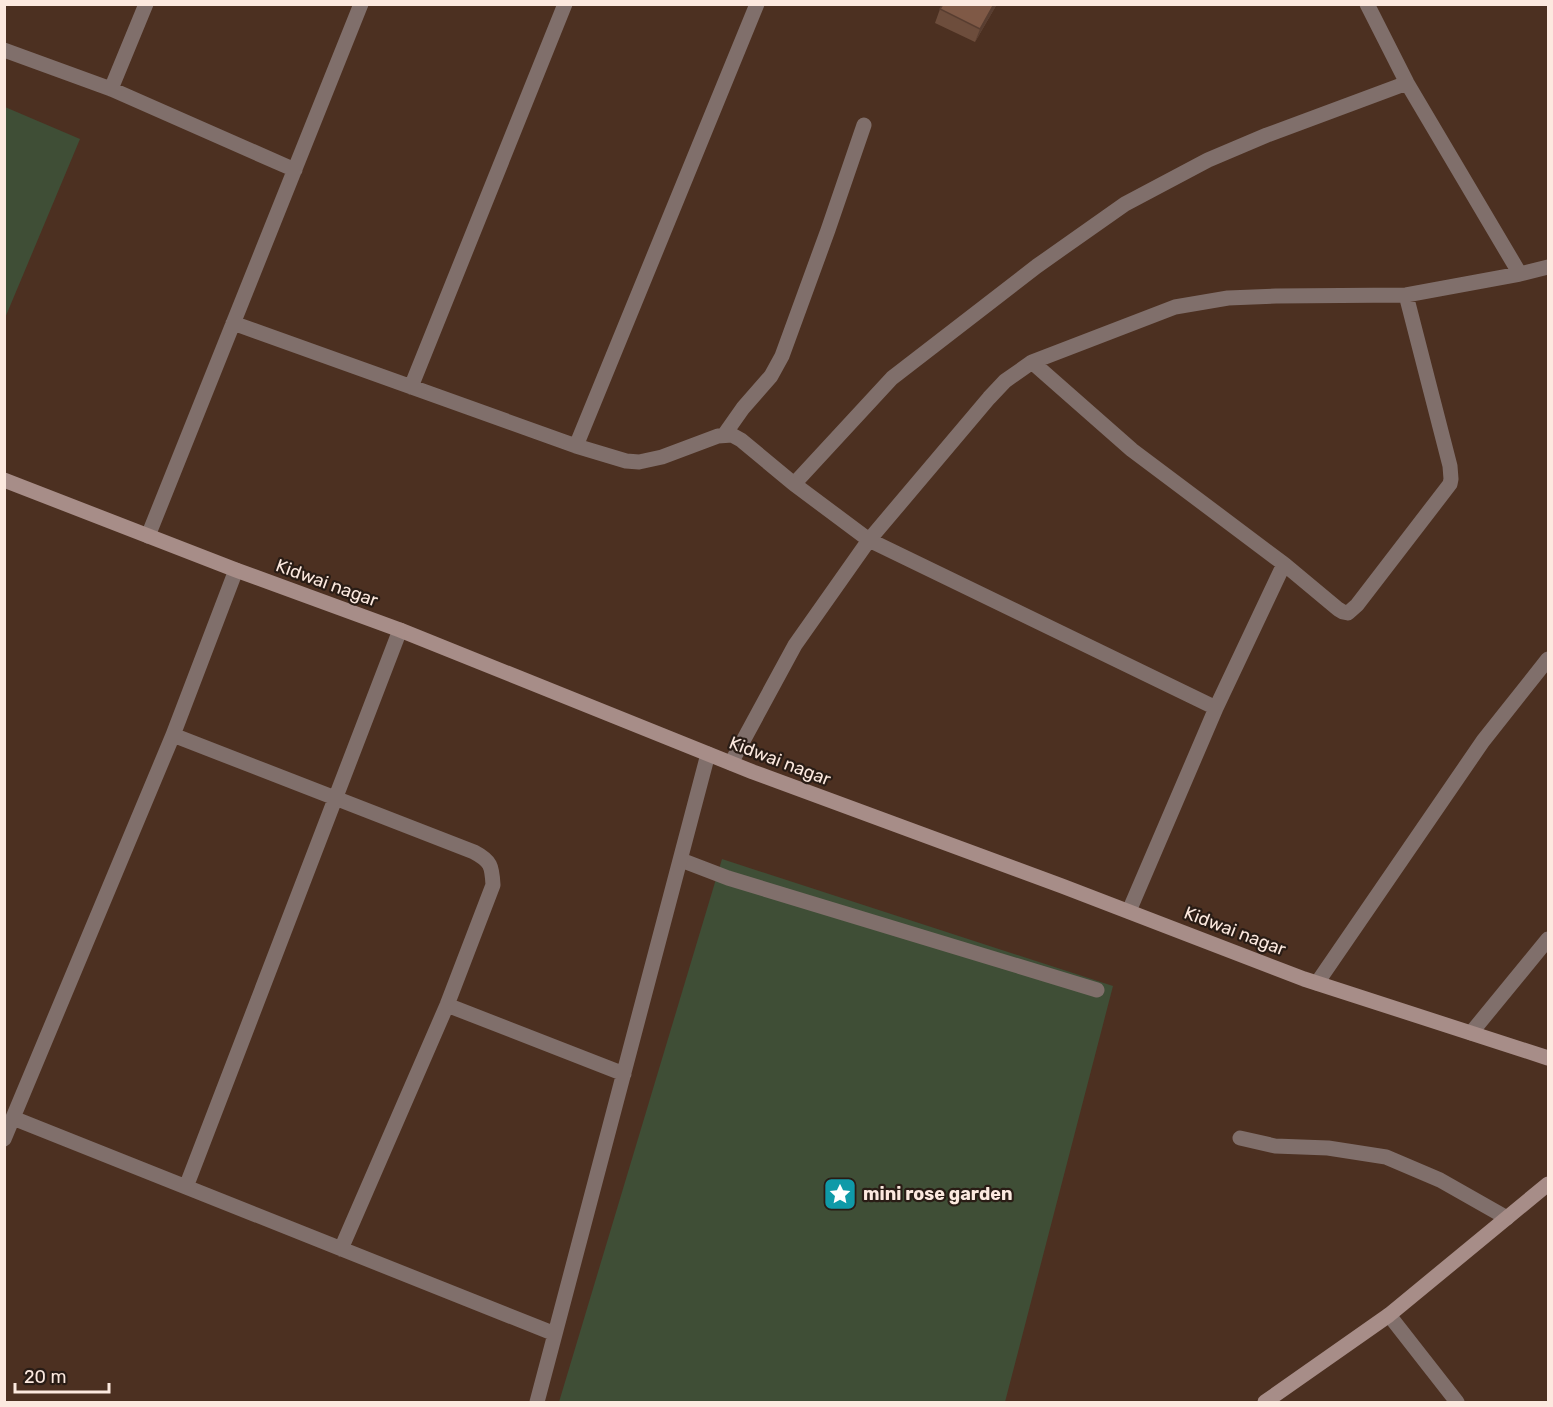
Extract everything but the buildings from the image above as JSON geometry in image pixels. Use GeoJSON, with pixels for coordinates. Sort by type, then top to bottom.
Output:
{"type":"FeatureCollection","features":[{"type":"Feature","properties":{"kind":"street"},"geometry":{"type":"LineString","coordinates":[[111,89],[146,4]]}},
{"type":"Feature","properties":{"kind":"street"},"geometry":{"type":"LineString","coordinates":[[148,536],[361,4]]}},
{"type":"Feature","properties":{"kind":"street"},"geometry":{"type":"LineString","coordinates":[[411,387],[565,4]]}},
{"type":"Feature","properties":{"kind":"street"},"geometry":{"type":"LineString","coordinates":[[576,446],[757,4]]}},
{"type":"Feature","properties":{"kind":"street"},"geometry":{"type":"LineString","coordinates":[[1367,4],[1407,83],[1520,274]]}},
{"type":"Feature","properties":{"kind":"street"},"geometry":{"type":"LineString","coordinates":[[4,50],[111,89],[295,170]]}},
{"type":"Feature","properties":{"kind":"street"},"geometry":{"type":"LineString","coordinates":[[794,484],[892,378],[1036,266],[1125,204],[1208,160],[1267,135],[1407,83]]}},
{"type":"Feature","properties":{"kind":"street"},"geometry":{"type":"LineString","coordinates":[[724,435],[743,408],[771,376],[782,356],[864,125]]}},
{"type":"Feature","properties":{"kind":"street"},"geometry":{"type":"LineString","coordinates":[[731,763],[795,645],[869,540],[989,398],[1005,381],[1032,362],[1175,307],[1228,298],[1406,295],[1548,267]]}},
{"type":"Feature","properties":{"kind":"street"},"geometry":{"type":"LineString","coordinates":[[1032,362],[1132,450],[1284,564],[1338,609],[1348,613],[1357,605],[1448,490],[1451,479],[1450,466],[1406,295]]}},
{"type":"Feature","properties":{"kind":"street"},"geometry":{"type":"LineString","coordinates":[[233,323],[626,462],[662,458],[724,435],[732,435],[869,540],[1216,708]]}},
{"type":"Feature","properties":{"kind":"street","name":"Kidwai nagar"},"geometry":{"type":"LineString","coordinates":[[4,480],[236,570],[400,630],[731,763],[1129,911],[1304,979],[1548,1058]]}},
{"type":"Feature","properties":{"kind":"street"},"geometry":{"type":"LineString","coordinates":[[1129,911],[1216,708],[1284,564]]}},
{"type":"Feature","properties":{"kind":"street"},"geometry":{"type":"LineString","coordinates":[[4,1139],[173,735],[236,570]]}},
{"type":"Feature","properties":{"kind":"street"},"geometry":{"type":"LineString","coordinates":[[186,1187],[400,630]]}},
{"type":"Feature","properties":{"kind":"street"},"geometry":{"type":"LineString","coordinates":[[1317,983],[1483,741],[1548,659]]}},
{"type":"Feature","properties":{"kind":"street"},"geometry":{"type":"LineString","coordinates":[[173,735],[474,852],[485,858],[491,866],[493,885],[447,1005],[341,1249]]}},
{"type":"Feature","properties":{"kind":"street"},"geometry":{"type":"LineString","coordinates":[[537,1402],[708,754]]}},
{"type":"Feature","properties":{"kind":"street"},"geometry":{"type":"LineString","coordinates":[[681,860],[728,878],[1097,990]]}},
{"type":"Feature","properties":{"kind":"street"},"geometry":{"type":"LineString","coordinates":[[1472,1033],[1548,939]]}},
{"type":"Feature","properties":{"kind":"street"},"geometry":{"type":"LineString","coordinates":[[447,1005],[624,1074]]}},
{"type":"Feature","properties":{"kind":"street"},"geometry":{"type":"LineString","coordinates":[[13,1118],[555,1334]]}},
{"type":"Feature","properties":{"kind":"street"},"geometry":{"type":"LineString","coordinates":[[1240,1138],[1275,1146],[1328,1148],[1386,1157],[1440,1180],[1507,1218]]}},
{"type":"Feature","properties":{"kind":"street"},"geometry":{"type":"LineString","coordinates":[[1265,1402],[1389,1315],[1548,1184]]}},
{"type":"Feature","properties":{"kind":"street"},"geometry":{"type":"LineString","coordinates":[[1389,1315],[1457,1402]]}},
{"type":"Feature","properties":{"kind":"green space"},"geometry":{"type":"Polygon","coordinates":[[[5,107],[80,139],[5,318],[5,107]]]}},
{"type":"Feature","properties":{"kind":"green space","name":"mini rose garden"},"geometry":{"type":"Polygon","coordinates":[[[722,859],[1113,986],[1005,1402],[559,1402],[722,859]]]}},
{"type":"Feature","properties":{"kind":"place","name":"mini rose garden"},"geometry":{"type":"Point","coordinates":[840,1194]}}]}
